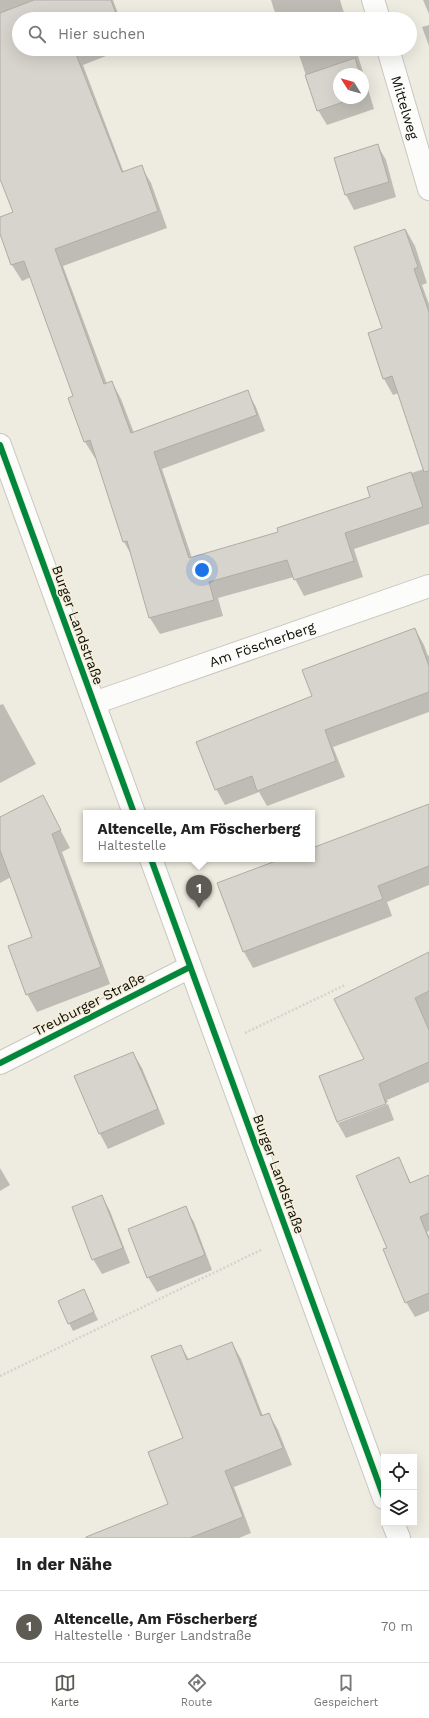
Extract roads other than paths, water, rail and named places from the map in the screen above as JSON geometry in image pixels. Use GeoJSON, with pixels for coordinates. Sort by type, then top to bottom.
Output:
{"type":"FeatureCollection","features":[{"type":"Feature","properties":{"kind":"street"},"geometry":{"type":"LineString","coordinates":[[373,0],[377,12]]}},
{"type":"Feature","properties":{"kind":"street","name":"Mittelweg"},"geometry":{"type":"LineString","coordinates":[[390,56],[429,189]]}},
{"type":"Feature","properties":{"kind":"street","name":"Burger Landstraße"},"geometry":{"type":"LineString","coordinates":[[0,445],[133,810]]}},
{"type":"Feature","properties":{"kind":"street","name":"Am Föscherberg"},"geometry":{"type":"LineString","coordinates":[[94,704],[429,586]]}},
{"type":"Feature","properties":{"kind":"street","name":"Burger Landstraße"},"geometry":{"type":"LineString","coordinates":[[152,862],[381,1490]]}},
{"type":"Feature","properties":{"kind":"street","name":"Treuburger Straße"},"geometry":{"type":"LineString","coordinates":[[0,1063],[190,967]]}},
{"type":"Feature","properties":{"kind":"street"},"geometry":{"type":"LineString","coordinates":[[394,1526],[399,1538]]}},
{"type":"Feature","properties":{"kind":"place","name":"Altencelle, Am Föscherberg"},"geometry":{"type":"Point","coordinates":[199,908]}}]}
